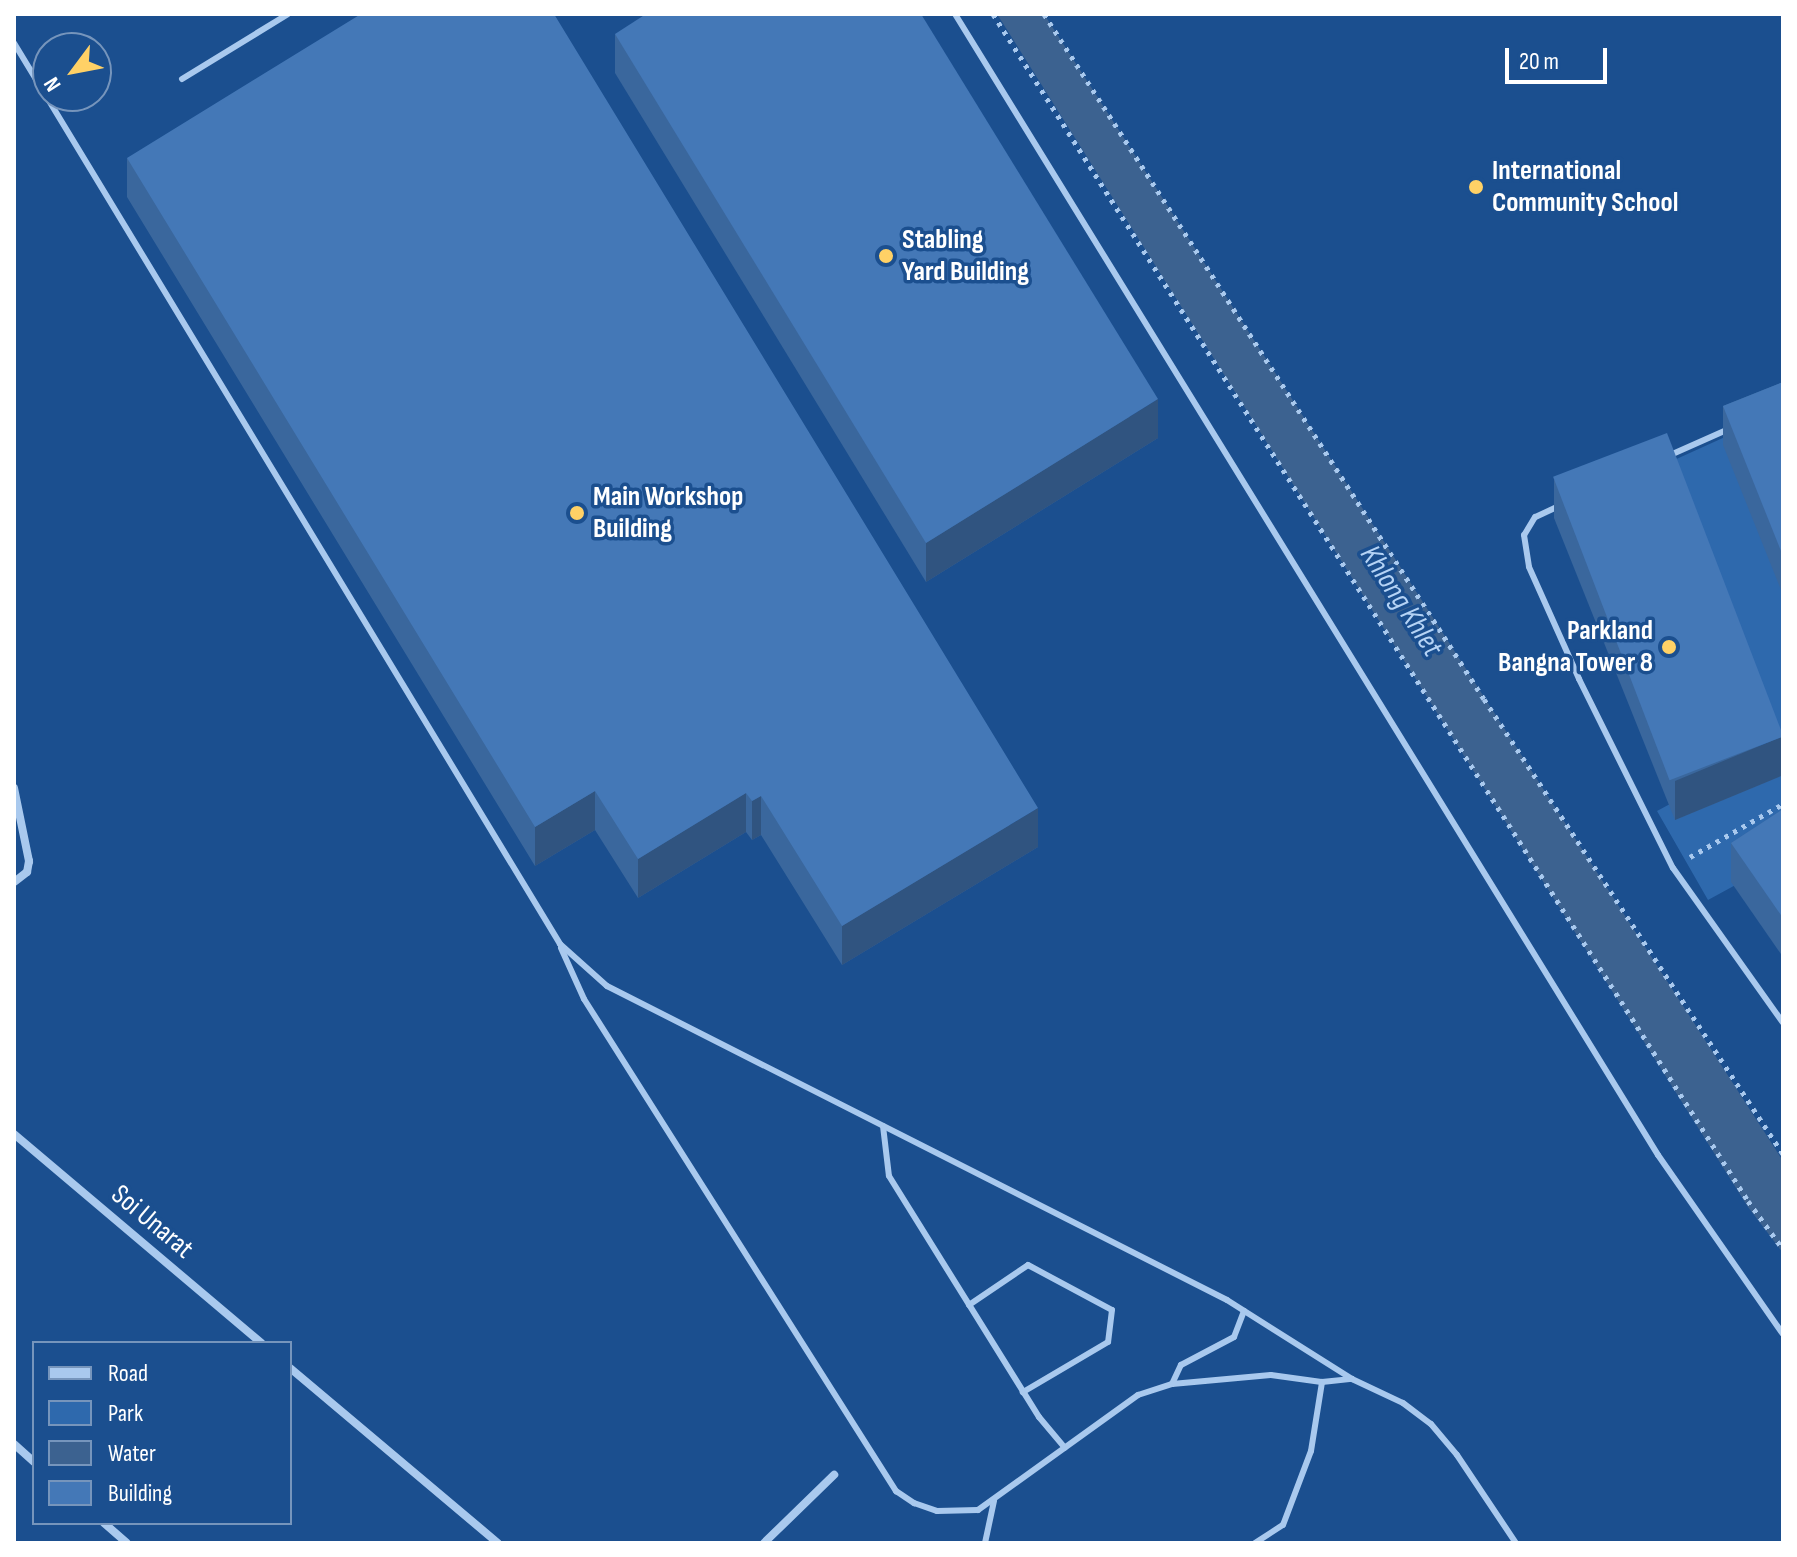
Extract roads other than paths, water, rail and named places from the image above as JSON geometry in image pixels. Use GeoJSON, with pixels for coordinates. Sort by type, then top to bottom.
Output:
{"type":"FeatureCollection","features":[{"type":"Feature","properties":{"kind":"street"},"geometry":{"type":"LineString","coordinates":[[14,788],[29,861],[27,872],[14,882]]}},
{"type":"Feature","properties":{"kind":"street","name":"Soi Unarat"},"geometry":{"type":"LineString","coordinates":[[14,1134],[259,1341]]}},
{"type":"Feature","properties":{"kind":"street"},"geometry":{"type":"LineString","coordinates":[[292,1370],[498,1543]]}},
{"type":"Feature","properties":{"kind":"street"},"geometry":{"type":"LineString","coordinates":[[14,1444],[32,1460]]}},
{"type":"Feature","properties":{"kind":"street"},"geometry":{"type":"LineString","coordinates":[[764,1543],[834,1475]]}},
{"type":"Feature","properties":{"kind":"street"},"geometry":{"type":"LineString","coordinates":[[106,1525],[127,1543]]}},
{"type":"Feature","properties":{"kind":"lane"},"geometry":{"type":"LineString","coordinates":[[182,79],[288,14]]}},
{"type":"Feature","properties":{"kind":"lane"},"geometry":{"type":"LineString","coordinates":[[955,14],[1658,1155],[1783,1334]]}},
{"type":"Feature","properties":{"kind":"lane"},"geometry":{"type":"LineString","coordinates":[[14,43],[560,944],[584,999],[896,1491],[914,1503],[937,1511],[978,1510],[1138,1395],[1172,1384],[1271,1375],[1322,1382],[1352,1379]]}},
{"type":"Feature","properties":{"kind":"lane"},"geometry":{"type":"LineString","coordinates":[[1660,459],[1742,423]]}},
{"type":"Feature","properties":{"kind":"lane"},"geometry":{"type":"LineString","coordinates":[[1563,504],[1535,517],[1524,535],[1529,567],[1579,679],[1673,868],[1783,1023]]}},
{"type":"Feature","properties":{"kind":"lane"},"geometry":{"type":"LineString","coordinates":[[560,944],[607,986],[1244,1311],[1352,1379],[1403,1403],[1431,1424],[1488,1497],[1516,1543]]}},
{"type":"Feature","properties":{"kind":"lane"},"geometry":{"type":"LineString","coordinates":[[883,1126],[889,1176],[1023,1392],[1065,1448]]}},
{"type":"Feature","properties":{"kind":"lane"},"geometry":{"type":"LineString","coordinates":[[969,1305],[1028,1265],[1112,1310],[1108,1342],[1023,1392]]}},
{"type":"Feature","properties":{"kind":"lane"},"geometry":{"type":"LineString","coordinates":[[1172,1384],[1181,1365],[1234,1337],[1244,1311]]}},
{"type":"Feature","properties":{"kind":"lane"},"geometry":{"type":"LineString","coordinates":[[1255,1543],[1283,1525],[1311,1451],[1322,1382]]}},
{"type":"Feature","properties":{"kind":"lane"},"geometry":{"type":"LineString","coordinates":[[985,1543],[994,1501]]}},
{"type":"Feature","properties":{"kind":"water","name":"Khlong Khlet"},"geometry":{"type":"Polygon","coordinates":[[[997,14],[1044,14],[1783,1161],[1783,1253],[1748,1207],[997,14]]]}},
{"type":"Feature","properties":{"kind":"place","name":"International Community School"},"geometry":{"type":"Point","coordinates":[1476,187]}},
{"type":"Feature","properties":{"kind":"place","name":"Stabling Yard Building"},"geometry":{"type":"Point","coordinates":[886,256]}},
{"type":"Feature","properties":{"kind":"place","name":"Main Workshop Building"},"geometry":{"type":"Point","coordinates":[577,513]}},
{"type":"Feature","properties":{"kind":"place","name":"Parkland Bangna Tower 8"},"geometry":{"type":"Point","coordinates":[1669,647]}}]}
